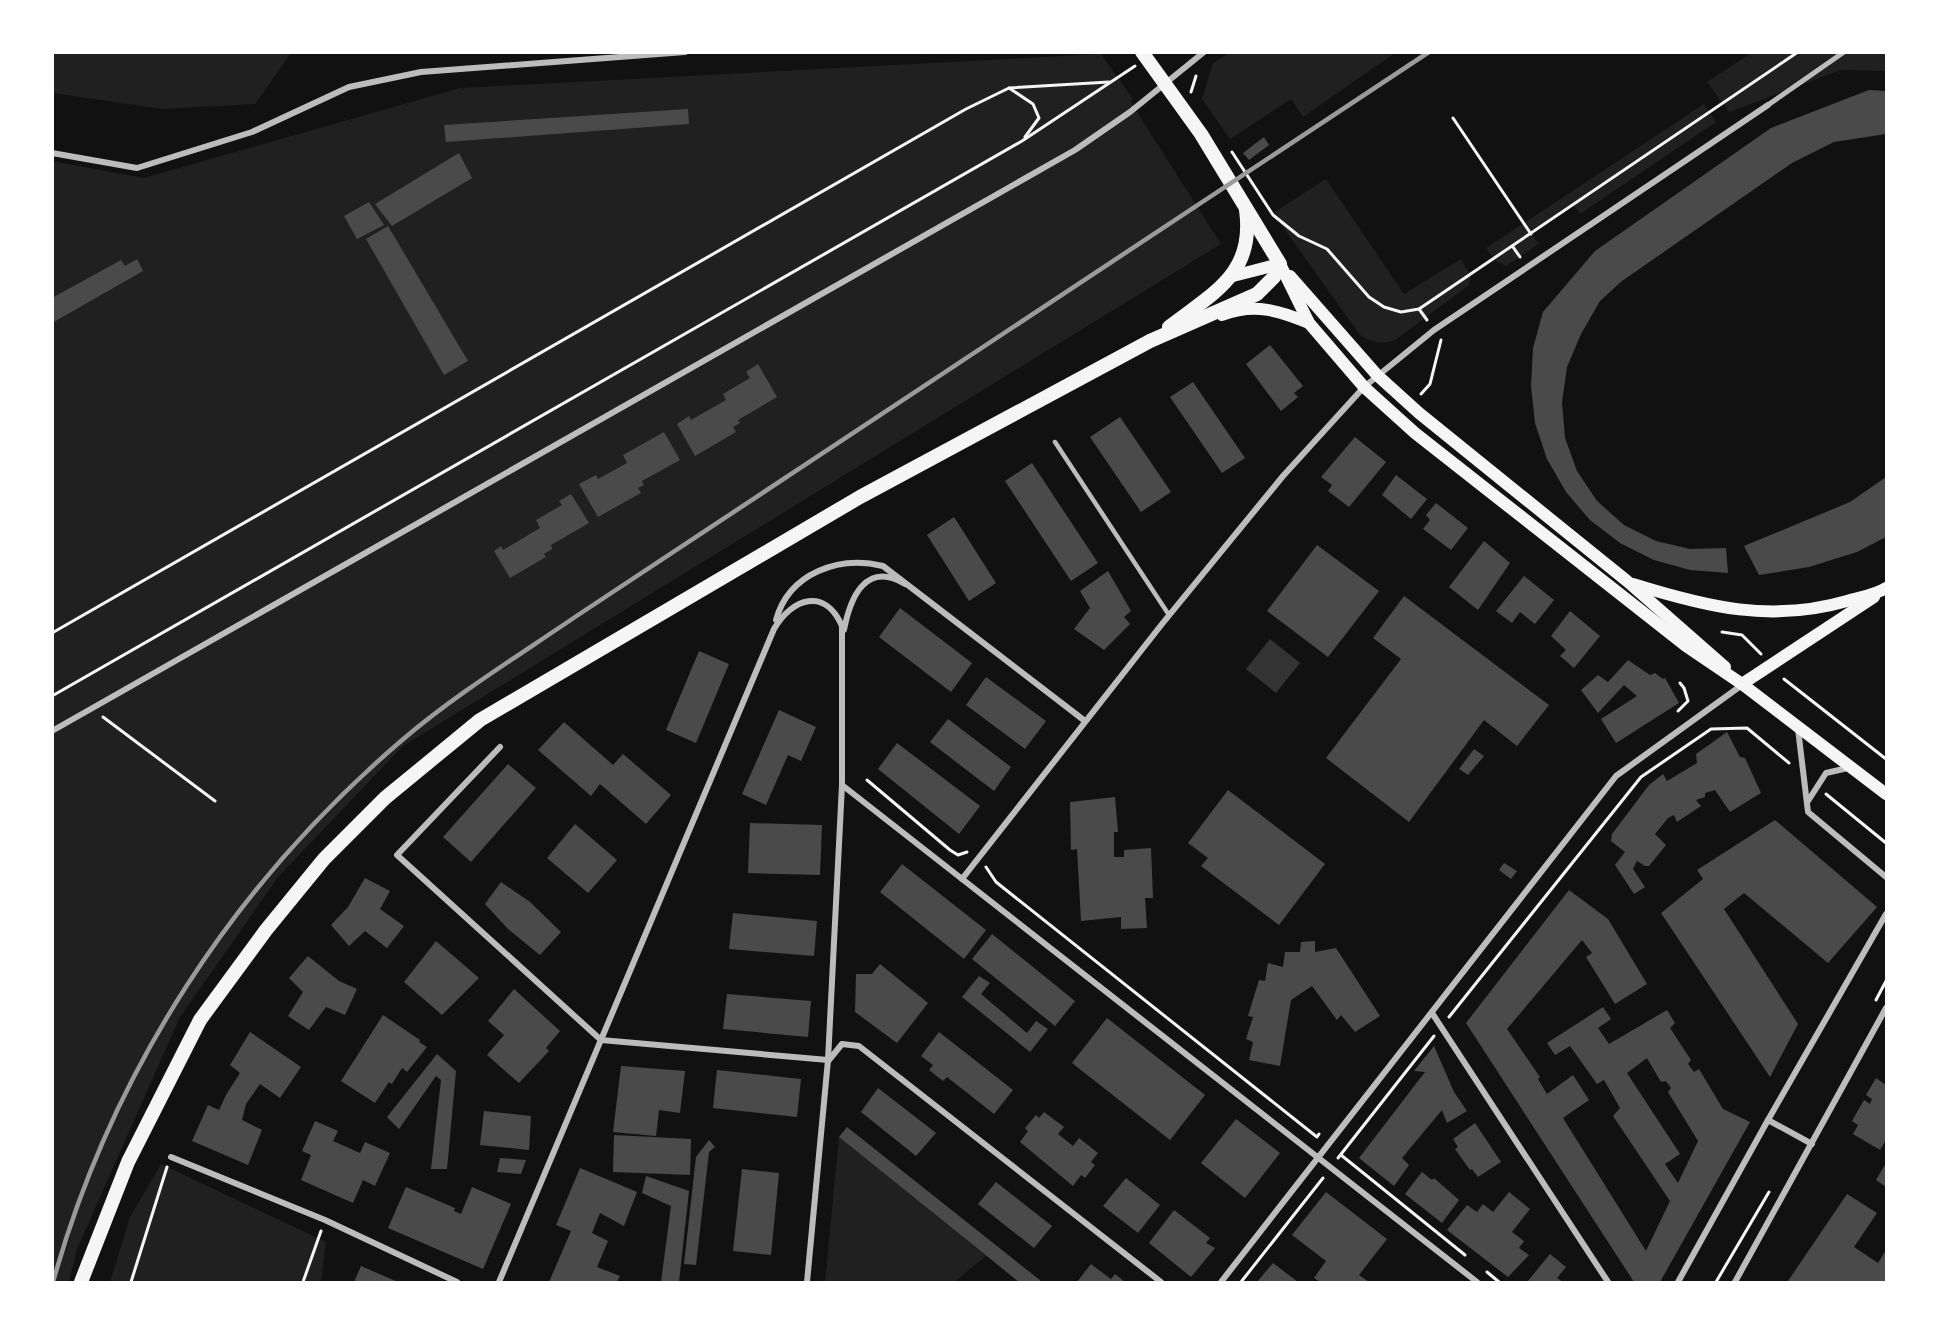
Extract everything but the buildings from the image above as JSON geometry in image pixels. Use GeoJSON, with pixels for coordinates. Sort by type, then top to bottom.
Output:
{"type":"FeatureCollection","features":[{"type":"Feature","properties":{"kind":"main road"},"geometry":{"type":"LineString","coordinates":[[1144,56],[1165,83],[1246,205],[1280,264],[1309,323],[1364,387],[1415,434],[1686,646],[1742,684],[1887,794]]}},
{"type":"Feature","properties":{"kind":"main road"},"geometry":{"type":"LineString","coordinates":[[1233,276],[1244,255],[1249,234],[1246,205]]}},
{"type":"Feature","properties":{"kind":"main road"},"geometry":{"type":"LineString","coordinates":[[1280,264],[1377,375],[1709,650],[1742,684]]}},
{"type":"Feature","properties":{"kind":"main road"},"geometry":{"type":"LineString","coordinates":[[1150,341],[1233,276],[1280,264]]}},
{"type":"Feature","properties":{"kind":"main road"},"geometry":{"type":"LineString","coordinates":[[81,1282],[128,1162],[200,1020],[266,930],[324,859],[385,798],[480,720],[860,497],[1150,341],[1257,294],[1274,277],[1280,264]]}},
{"type":"Feature","properties":{"kind":"main road"},"geometry":{"type":"LineString","coordinates":[[1150,341],[1227,313],[1249,308],[1271,308],[1309,323]]}},
{"type":"Feature","properties":{"kind":"main road"},"geometry":{"type":"LineString","coordinates":[[1627,581],[1690,602],[1735,611],[1796,612],[1885,589]]}},
{"type":"Feature","properties":{"kind":"main road"},"geometry":{"type":"LineString","coordinates":[[1742,684],[1885,589]]}},
{"type":"Feature","properties":{"kind":"street"},"geometry":{"type":"LineString","coordinates":[[52,153],[137,168],[252,132],[349,87],[421,72],[685,52]]}},
{"type":"Feature","properties":{"kind":"street"},"geometry":{"type":"LineString","coordinates":[[52,731],[1075,150],[1130,112],[1204,52]]}},
{"type":"Feature","properties":{"kind":"street"},"geometry":{"type":"LineString","coordinates":[[962,879],[1169,615],[1284,476],[1364,387],[1434,330],[1844,52]]}},
{"type":"Feature","properties":{"kind":"street"},"geometry":{"type":"LineString","coordinates":[[499,1282],[774,629],[784,600],[793,589],[828,566],[856,561],[884,566],[1085,722]]}},
{"type":"Feature","properties":{"kind":"street"},"geometry":{"type":"LineString","coordinates":[[807,1282],[828,1060],[842,785],[843,637],[849,604],[864,584],[876,579],[889,578],[918,592]]}},
{"type":"Feature","properties":{"kind":"street"},"geometry":{"type":"LineString","coordinates":[[774,629],[783,614],[791,607],[811,601],[821,603],[838,616],[843,637]]}},
{"type":"Feature","properties":{"kind":"street"},"geometry":{"type":"LineString","coordinates":[[1221,1282],[1616,776],[1742,684]]}},
{"type":"Feature","properties":{"kind":"street"},"geometry":{"type":"LineString","coordinates":[[1798,726],[1809,812],[1887,877]]}},
{"type":"Feature","properties":{"kind":"street"},"geometry":{"type":"LineString","coordinates":[[500,747],[398,855],[601,1040],[828,1060]]}},
{"type":"Feature","properties":{"kind":"street"},"geometry":{"type":"LineString","coordinates":[[1808,801],[1826,773],[1843,768],[1855,769]]}},
{"type":"Feature","properties":{"kind":"street"},"geometry":{"type":"LineString","coordinates":[[842,785],[1477,1282]]}},
{"type":"Feature","properties":{"kind":"street"},"geometry":{"type":"LineString","coordinates":[[1678,1282],[1777,1104],[1887,914]]}},
{"type":"Feature","properties":{"kind":"street"},"geometry":{"type":"LineString","coordinates":[[1735,1282],[1887,1008]]}},
{"type":"Feature","properties":{"kind":"street"},"geometry":{"type":"LineString","coordinates":[[1432,1013],[1608,1282]]}},
{"type":"Feature","properties":{"kind":"street"},"geometry":{"type":"LineString","coordinates":[[828,1060],[842,1044],[859,1046],[1161,1282]]}},
{"type":"Feature","properties":{"kind":"street"},"geometry":{"type":"LineString","coordinates":[[1768,1120],[1812,1144]]}},
{"type":"Feature","properties":{"kind":"street"},"geometry":{"type":"LineString","coordinates":[[171,1157],[325,1220],[457,1282]]}},
{"type":"Feature","properties":{"kind":"lane"},"geometry":{"type":"LineString","coordinates":[[1055,442],[1169,615]]}},
{"type":"Feature","properties":{"kind":"path"},"geometry":{"type":"LineString","coordinates":[[1227,145],[1273,215],[1299,236],[1327,249],[1369,297],[1384,307],[1401,312],[1419,309],[1798,52]]}},
{"type":"Feature","properties":{"kind":"path"},"geometry":{"type":"LineString","coordinates":[[52,696],[1022,141],[1111,82],[1144,56]]}},
{"type":"Feature","properties":{"kind":"path"},"geometry":{"type":"LineString","coordinates":[[1194,99],[1191,91],[1192,81],[1201,69]]}},
{"type":"Feature","properties":{"kind":"path"},"geometry":{"type":"LineString","coordinates":[[52,633],[956,115],[1009,88],[1111,82]]}},
{"type":"Feature","properties":{"kind":"path"},"geometry":{"type":"LineString","coordinates":[[1009,88],[1034,104],[1039,118],[1022,141]]}},
{"type":"Feature","properties":{"kind":"path"},"geometry":{"type":"LineString","coordinates":[[1453,117],[1531,234]]}},
{"type":"Feature","properties":{"kind":"path"},"geometry":{"type":"LineString","coordinates":[[1411,405],[1430,384],[1441,342]]}},
{"type":"Feature","properties":{"kind":"path"},"geometry":{"type":"LineString","coordinates":[[1722,632],[1742,635],[1764,657]]}},
{"type":"Feature","properties":{"kind":"path"},"geometry":{"type":"LineString","coordinates":[[1784,679],[1887,759]]}},
{"type":"Feature","properties":{"kind":"path"},"geometry":{"type":"LineString","coordinates":[[1678,711],[1688,701],[1680,683]]}},
{"type":"Feature","properties":{"kind":"path"},"geometry":{"type":"LineString","coordinates":[[92,708],[215,801]]}},
{"type":"Feature","properties":{"kind":"path"},"geometry":{"type":"LineString","coordinates":[[1241,1282],[1641,777],[1711,729],[1747,728],[1804,775]]}},
{"type":"Feature","properties":{"kind":"path"},"geometry":{"type":"LineString","coordinates":[[867,780],[950,850],[958,855],[967,852],[989,870],[996,882],[1317,1137],[1324,1128],[1347,1147]]}},
{"type":"Feature","properties":{"kind":"path"},"geometry":{"type":"LineString","coordinates":[[1817,786],[1887,843]]}},
{"type":"Feature","properties":{"kind":"path"},"geometry":{"type":"LineString","coordinates":[[1341,1155],[1471,1260]]}},
{"type":"Feature","properties":{"kind":"path"},"geometry":{"type":"LineString","coordinates":[[130,1282],[171,1157]]}},
{"type":"Feature","properties":{"kind":"path"},"geometry":{"type":"LineString","coordinates":[[303,1282],[325,1220]]}},
{"type":"Feature","properties":{"kind":"path"},"geometry":{"type":"LineString","coordinates":[[1481,1268],[1499,1282]]}},
{"type":"Feature","properties":{"kind":"shaded area"},"geometry":{"type":"Polygon","coordinates":[[[53,52],[291,53],[255,104],[162,109],[53,93],[53,52]]]}},
{"type":"Feature","properties":{"kind":"shaded area"},"geometry":{"type":"Polygon","coordinates":[[[1229,53],[1395,53],[1303,117],[1291,99],[1230,139],[1202,99],[1213,63],[1229,53]]]}},
{"type":"Feature","properties":{"kind":"shaded area"},"geometry":{"type":"Polygon","coordinates":[[[1751,53],[1886,53],[1886,71],[1841,70],[1729,112],[1707,82],[1751,53]]]}},
{"type":"Feature","properties":{"kind":"shaded area"},"geometry":{"type":"Polygon","coordinates":[[[1101,54],[1133,99],[1130,101],[1221,244],[403,746],[278,877],[180,1017],[77,1249],[69,1282],[53,1282],[52,161],[144,178],[460,88],[1101,54]]]}},
{"type":"Feature","properties":{"kind":"shaded area"},"geometry":{"type":"Polygon","coordinates":[[[1704,104],[1716,122],[1580,214],[1574,205],[1531,234],[1539,244],[1506,266],[1494,260],[1486,248],[1704,104]]]}},
{"type":"Feature","properties":{"kind":"shaded area"},"geometry":{"type":"Polygon","coordinates":[[[1326,179],[1404,294],[1461,259],[1471,276],[1469,285],[1394,341],[1376,342],[1360,335],[1273,213],[1326,179]]]}},
{"type":"Feature","properties":{"kind":"shaded area"},"geometry":{"type":"Polygon","coordinates":[[[1270,639],[1300,663],[1276,693],[1246,669],[1270,639]]]}},
{"type":"Feature","properties":{"kind":"shaded area"},"geometry":{"type":"Polygon","coordinates":[[[839,1137],[986,1256],[954,1282],[825,1282],[839,1137]]]}},
{"type":"Feature","properties":{"kind":"shaded area"},"geometry":{"type":"Polygon","coordinates":[[[161,1164],[326,1242],[321,1282],[110,1282],[130,1217],[161,1164]]]}},
{"type":"Feature","properties":{"kind":"railway"},"geometry":{"type":"LineString","coordinates":[[53,1282],[78,1204],[109,1129],[145,1056],[186,986],[233,919],[284,856],[341,797],[401,741],[465,691],[578,615],[1429,52]]}}]}
